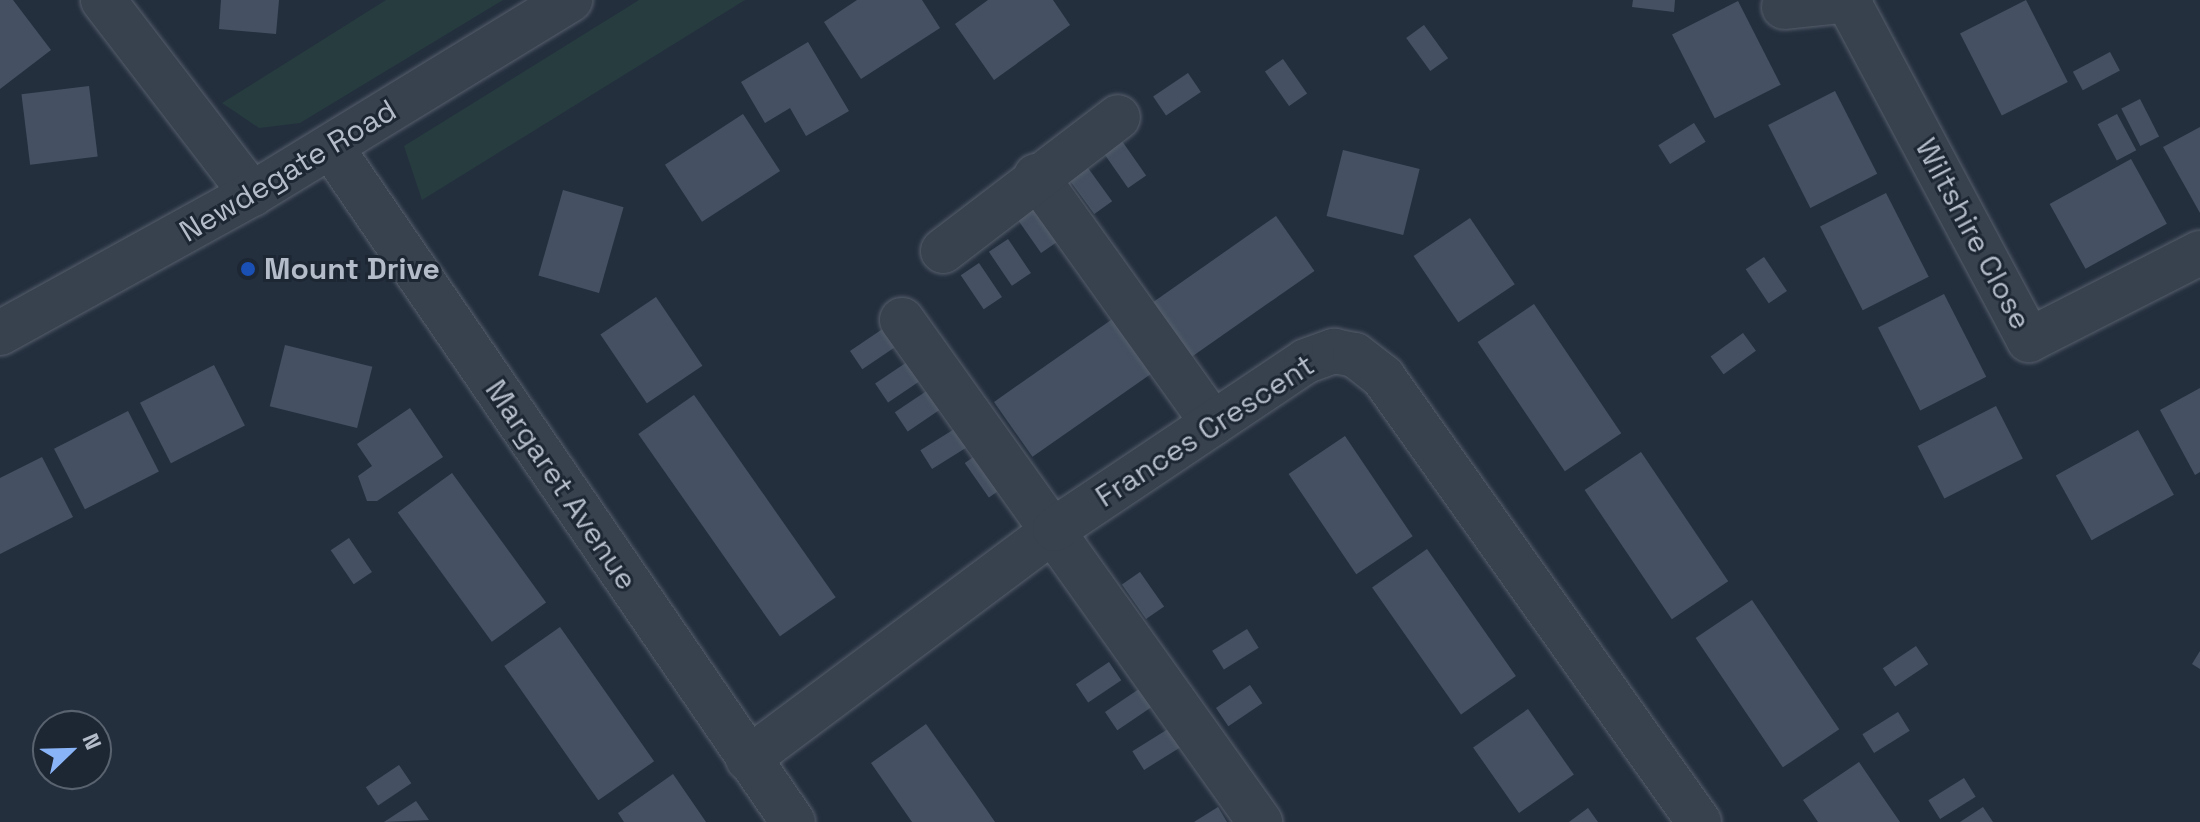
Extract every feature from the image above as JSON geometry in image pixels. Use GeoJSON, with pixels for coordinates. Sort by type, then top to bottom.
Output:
{"type":"FeatureCollection","features":[{"type":"Feature","properties":{"kind":"street"},"geometry":{"type":"LineString","coordinates":[[103,0],[252,194]]}},
{"type":"Feature","properties":{"kind":"street","name":"Newdegate Road"},"geometry":{"type":"LineString","coordinates":[[0,333],[252,194],[570,0]]}},
{"type":"Feature","properties":{"kind":"street","name":"Wiltshire Close"},"geometry":{"type":"LineString","coordinates":[[1784,7],[1850,1],[2029,340],[2200,253]]}},
{"type":"Feature","properties":{"kind":"street"},"geometry":{"type":"LineString","coordinates":[[943,251],[1036,176],[1118,117]]}},
{"type":"Feature","properties":{"kind":"street","name":"Margaret Avenue"},"geometry":{"type":"LineString","coordinates":[[331,147],[793,822]]}},
{"type":"Feature","properties":{"kind":"street"},"geometry":{"type":"LineString","coordinates":[[1036,176],[1213,423]]}},
{"type":"Feature","properties":{"kind":"street"},"geometry":{"type":"LineString","coordinates":[[902,320],[1055,529],[1260,822]]}},
{"type":"Feature","properties":{"kind":"street","name":"Frances Crescent"},"geometry":{"type":"LineString","coordinates":[[748,759],[1055,529],[1306,361],[1334,351],[1355,355],[1383,377],[1699,822]]}},
{"type":"Feature","properties":{"kind":"green space"},"geometry":{"type":"Polygon","coordinates":[[[386,0],[503,0],[300,123],[259,128],[222,103],[386,0]]]}},
{"type":"Feature","properties":{"kind":"green space"},"geometry":{"type":"Polygon","coordinates":[[[639,0],[745,0],[422,200],[404,146],[639,0]]]}},
{"type":"Feature","properties":{"kind":"building"},"geometry":{"type":"Polygon","coordinates":[[[0,0],[13,0],[51,50],[0,89],[0,0]]]}},
{"type":"Feature","properties":{"kind":"building"},"geometry":{"type":"Polygon","coordinates":[[[221,0],[279,0],[276,34],[219,29],[221,0]]]}},
{"type":"Feature","properties":{"kind":"building"},"geometry":{"type":"Polygon","coordinates":[[[857,0],[922,0],[940,28],[861,79],[824,22],[857,0]]]}},
{"type":"Feature","properties":{"kind":"building"},"geometry":{"type":"Polygon","coordinates":[[[988,0],[1053,0],[1070,25],[994,80],[955,24],[988,0]]]}},
{"type":"Feature","properties":{"kind":"building"},"geometry":{"type":"Polygon","coordinates":[[[1633,0],[1675,0],[1674,12],[1632,7],[1633,0]]]}},
{"type":"Feature","properties":{"kind":"building"},"geometry":{"type":"Polygon","coordinates":[[[2026,0],[2068,82],[2002,116],[1960,34],[2026,0]]]}},
{"type":"Feature","properties":{"kind":"building"},"geometry":{"type":"Polygon","coordinates":[[[1738,1],[1781,85],[1715,118],[1672,35],[1738,1]]]}},
{"type":"Feature","properties":{"kind":"building"},"geometry":{"type":"Polygon","coordinates":[[[1424,25],[1448,58],[1430,71],[1406,38],[1424,25]]]}},
{"type":"Feature","properties":{"kind":"building"},"geometry":{"type":"Polygon","coordinates":[[[808,42],[849,111],[806,136],[790,108],[765,123],[741,82],[808,42]]]}},
{"type":"Feature","properties":{"kind":"building"},"geometry":{"type":"Polygon","coordinates":[[[2110,52],[2120,71],[2083,90],[2073,72],[2110,52]]]}},
{"type":"Feature","properties":{"kind":"building"},"geometry":{"type":"Polygon","coordinates":[[[1283,59],[1307,93],[1289,106],[1265,72],[1283,59]]]}},
{"type":"Feature","properties":{"kind":"building"},"geometry":{"type":"Polygon","coordinates":[[[1188,73],[1201,92],[1166,116],[1153,96],[1188,73]]]}},
{"type":"Feature","properties":{"kind":"building"},"geometry":{"type":"Polygon","coordinates":[[[89,86],[98,156],[30,165],[22,94],[89,86]]]}},
{"type":"Feature","properties":{"kind":"building"},"geometry":{"type":"Polygon","coordinates":[[[1835,91],[1877,174],[1810,208],[1768,125],[1835,91]]]}},
{"type":"Feature","properties":{"kind":"building"},"geometry":{"type":"Polygon","coordinates":[[[2140,99],[2159,136],[2140,146],[2121,109],[2140,99]]]}},
{"type":"Feature","properties":{"kind":"building"},"geometry":{"type":"Polygon","coordinates":[[[743,114],[780,171],[702,222],[665,165],[743,114]]]}},
{"type":"Feature","properties":{"kind":"building"},"geometry":{"type":"Polygon","coordinates":[[[2117,114],[2136,150],[2117,161],[2098,124],[2117,114]]]}},
{"type":"Feature","properties":{"kind":"building"},"geometry":{"type":"Polygon","coordinates":[[[1694,123],[1706,142],[1670,164],[1658,145],[1694,123]]]}},
{"type":"Feature","properties":{"kind":"building"},"geometry":{"type":"Polygon","coordinates":[[[2200,127],[2200,213],[2163,147],[2200,127]]]}},
{"type":"Feature","properties":{"kind":"building"},"geometry":{"type":"Polygon","coordinates":[[[1122,141],[1146,175],[1128,188],[1104,154],[1122,141]]]}},
{"type":"Feature","properties":{"kind":"building"},"geometry":{"type":"Polygon","coordinates":[[[1343,150],[1420,169],[1403,235],[1327,216],[1343,150]]]}},
{"type":"Feature","properties":{"kind":"building"},"geometry":{"type":"Polygon","coordinates":[[[2131,159],[2167,224],[2086,269],[2050,204],[2131,159]]]}},
{"type":"Feature","properties":{"kind":"building"},"geometry":{"type":"Polygon","coordinates":[[[1088,168],[1112,201],[1094,214],[1070,181],[1088,168]]]}},
{"type":"Feature","properties":{"kind":"building"},"geometry":{"type":"Polygon","coordinates":[[[563,190],[624,207],[599,293],[538,276],[563,190]]]}},
{"type":"Feature","properties":{"kind":"building"},"geometry":{"type":"Polygon","coordinates":[[[1886,193],[1929,277],[1863,310],[1820,227],[1886,193]]]}},
{"type":"Feature","properties":{"kind":"building"},"geometry":{"type":"Polygon","coordinates":[[[1035,206],[1059,240],[1041,253],[1017,219],[1035,206]]]}},
{"type":"Feature","properties":{"kind":"building"},"geometry":{"type":"Polygon","coordinates":[[[1276,216],[1314,271],[1187,360],[1149,305],[1276,216]]]}},
{"type":"Feature","properties":{"kind":"building"},"geometry":{"type":"Polygon","coordinates":[[[1470,218],[1515,284],[1458,322],[1414,256],[1470,218]]]}},
{"type":"Feature","properties":{"kind":"building"},"geometry":{"type":"Polygon","coordinates":[[[1008,239],[1031,273],[1012,286],[989,252],[1008,239]]]}},
{"type":"Feature","properties":{"kind":"building"},"geometry":{"type":"Polygon","coordinates":[[[1764,257],[1787,291],[1769,303],[1746,269],[1764,257]]]}},
{"type":"Feature","properties":{"kind":"building"},"geometry":{"type":"Polygon","coordinates":[[[979,263],[1002,297],[984,309],[961,275],[979,263]]]}},
{"type":"Feature","properties":{"kind":"building"},"geometry":{"type":"Polygon","coordinates":[[[1944,294],[1986,377],[1920,410],[1878,328],[1944,294]]]}},
{"type":"Feature","properties":{"kind":"building"},"geometry":{"type":"Polygon","coordinates":[[[656,297],[702,366],[647,403],[600,334],[656,297]]]}},
{"type":"Feature","properties":{"kind":"building"},"geometry":{"type":"Polygon","coordinates":[[[1534,304],[1621,433],[1565,471],[1478,342],[1534,304]]]}},
{"type":"Feature","properties":{"kind":"building"},"geometry":{"type":"Polygon","coordinates":[[[1121,313],[1159,368],[1032,457],[994,402],[1121,313]]]}},
{"type":"Feature","properties":{"kind":"building"},"geometry":{"type":"Polygon","coordinates":[[[884,328],[896,346],[862,369],[850,351],[884,328]]]}},
{"type":"Feature","properties":{"kind":"building"},"geometry":{"type":"Polygon","coordinates":[[[1743,333],[1756,351],[1724,374],[1711,357],[1743,333]]]}},
{"type":"Feature","properties":{"kind":"building"},"geometry":{"type":"Polygon","coordinates":[[[285,345],[372,367],[357,428],[270,406],[285,345]]]}},
{"type":"Feature","properties":{"kind":"building"},"geometry":{"type":"Polygon","coordinates":[[[910,360],[923,379],[888,403],[875,383],[910,360]]]}},
{"type":"Feature","properties":{"kind":"building"},"geometry":{"type":"Polygon","coordinates":[[[214,365],[245,426],[171,463],[140,403],[214,365]]]}},
{"type":"Feature","properties":{"kind":"building"},"geometry":{"type":"Polygon","coordinates":[[[2200,388],[2200,472],[2195,475],[2160,410],[2200,388]]]}},
{"type":"Feature","properties":{"kind":"building"},"geometry":{"type":"Polygon","coordinates":[[[928,390],[941,409],[908,431],[895,412],[928,390]]]}},
{"type":"Feature","properties":{"kind":"building"},"geometry":{"type":"Polygon","coordinates":[[[694,395],[836,597],[780,636],[638,434],[694,395]]]}},
{"type":"Feature","properties":{"kind":"building"},"geometry":{"type":"Polygon","coordinates":[[[1996,406],[2023,459],[1944,499],[1918,446],[1996,406]]]}},
{"type":"Feature","properties":{"kind":"building"},"geometry":{"type":"Polygon","coordinates":[[[410,408],[443,457],[377,501],[367,501],[358,476],[372,466],[357,444],[410,408]]]}},
{"type":"Feature","properties":{"kind":"building"},"geometry":{"type":"Polygon","coordinates":[[[128,411],[159,472],[85,509],[54,449],[128,411]]]}},
{"type":"Feature","properties":{"kind":"building"},"geometry":{"type":"Polygon","coordinates":[[[956,428],[968,447],[932,469],[920,450],[956,428]]]}},
{"type":"Feature","properties":{"kind":"building"},"geometry":{"type":"Polygon","coordinates":[[[2138,430],[2174,495],[2092,540],[2056,476],[2138,430]]]}},
{"type":"Feature","properties":{"kind":"building"},"geometry":{"type":"Polygon","coordinates":[[[1345,436],[1413,536],[1356,574],[1289,474],[1345,436]]]}},
{"type":"Feature","properties":{"kind":"building"},"geometry":{"type":"Polygon","coordinates":[[[982,451],[1006,485],[989,497],[965,463],[982,451]]]}},
{"type":"Feature","properties":{"kind":"building"},"geometry":{"type":"Polygon","coordinates":[[[1641,452],[1728,581],[1672,619],[1585,490],[1641,452]]]}},
{"type":"Feature","properties":{"kind":"building"},"geometry":{"type":"Polygon","coordinates":[[[42,457],[73,517],[0,554],[0,478],[42,457]]]}},
{"type":"Feature","properties":{"kind":"building"},"geometry":{"type":"Polygon","coordinates":[[[452,473],[546,602],[492,642],[398,512],[452,473]]]}},
{"type":"Feature","properties":{"kind":"building"},"geometry":{"type":"Polygon","coordinates":[[[349,538],[372,572],[354,584],[331,550],[349,538]]]}},
{"type":"Feature","properties":{"kind":"building"},"geometry":{"type":"Polygon","coordinates":[[[1427,549],[1516,676],[1461,714],[1372,587],[1427,549]]]}},
{"type":"Feature","properties":{"kind":"building"},"geometry":{"type":"Polygon","coordinates":[[[1140,572],[1164,606],[1146,619],[1122,585],[1140,572]]]}},
{"type":"Feature","properties":{"kind":"building"},"geometry":{"type":"Polygon","coordinates":[[[1752,600],[1839,729],[1783,767],[1696,638],[1752,600]]]}},
{"type":"Feature","properties":{"kind":"building"},"geometry":{"type":"Polygon","coordinates":[[[560,627],[654,761],[598,800],[504,666],[560,627]]]}},
{"type":"Feature","properties":{"kind":"building"},"geometry":{"type":"Polygon","coordinates":[[[1247,629],[1259,648],[1224,669],[1212,651],[1247,629]]]}},
{"type":"Feature","properties":{"kind":"building"},"geometry":{"type":"Polygon","coordinates":[[[1916,646],[1928,664],[1895,687],[1883,668],[1916,646]]]}},
{"type":"Feature","properties":{"kind":"building"},"geometry":{"type":"Polygon","coordinates":[[[2200,651],[2200,669],[2192,664],[2200,651]]]}},
{"type":"Feature","properties":{"kind":"building"},"geometry":{"type":"Polygon","coordinates":[[[1109,662],[1121,680],[1088,703],[1076,684],[1109,662]]]}},
{"type":"Feature","properties":{"kind":"building"},"geometry":{"type":"Polygon","coordinates":[[[1250,685],[1262,703],[1228,726],[1216,708],[1250,685]]]}},
{"type":"Feature","properties":{"kind":"building"},"geometry":{"type":"Polygon","coordinates":[[[1139,689],[1151,707],[1117,730],[1105,712],[1139,689]]]}},
{"type":"Feature","properties":{"kind":"building"},"geometry":{"type":"Polygon","coordinates":[[[1528,709],[1574,775],[1519,813],[1473,747],[1528,709]]]}},
{"type":"Feature","properties":{"kind":"building"},"geometry":{"type":"Polygon","coordinates":[[[1898,712],[1910,731],[1874,753],[1862,734],[1898,712]]]}},
{"type":"Feature","properties":{"kind":"building"},"geometry":{"type":"Polygon","coordinates":[[[926,724],[995,822],[912,822],[871,763],[926,724]]]}},
{"type":"Feature","properties":{"kind":"building"},"geometry":{"type":"Polygon","coordinates":[[[1168,729],[1180,748],[1144,770],[1132,751],[1168,729]]]}},
{"type":"Feature","properties":{"kind":"building"},"geometry":{"type":"Polygon","coordinates":[[[1859,762],[1900,822],[1818,822],[1803,800],[1859,762]]]}},
{"type":"Feature","properties":{"kind":"building"},"geometry":{"type":"Polygon","coordinates":[[[399,765],[411,783],[378,806],[366,787],[399,765]]]}},
{"type":"Feature","properties":{"kind":"building"},"geometry":{"type":"Polygon","coordinates":[[[673,774],[706,822],[624,822],[618,813],[673,774]]]}},
{"type":"Feature","properties":{"kind":"building"},"geometry":{"type":"Polygon","coordinates":[[[1964,778],[1976,797],[1940,819],[1928,800],[1964,778]]]}},
{"type":"Feature","properties":{"kind":"building"},"geometry":{"type":"Polygon","coordinates":[[[416,801],[429,820],[384,822],[416,801]]]}},
{"type":"Feature","properties":{"kind":"building"},"geometry":{"type":"Polygon","coordinates":[[[1218,807],[1227,822],[1194,822],[1218,807]]]}},
{"type":"Feature","properties":{"kind":"building"},"geometry":{"type":"Polygon","coordinates":[[[1983,807],[1993,822],[1960,822],[1983,807]]]}},
{"type":"Feature","properties":{"kind":"building"},"geometry":{"type":"Polygon","coordinates":[[[1588,808],[1598,822],[1569,822],[1588,808]]]}},
{"type":"Feature","properties":{"kind":"place","name":"Mount Drive"},"geometry":{"type":"Point","coordinates":[248,269]}}]}
